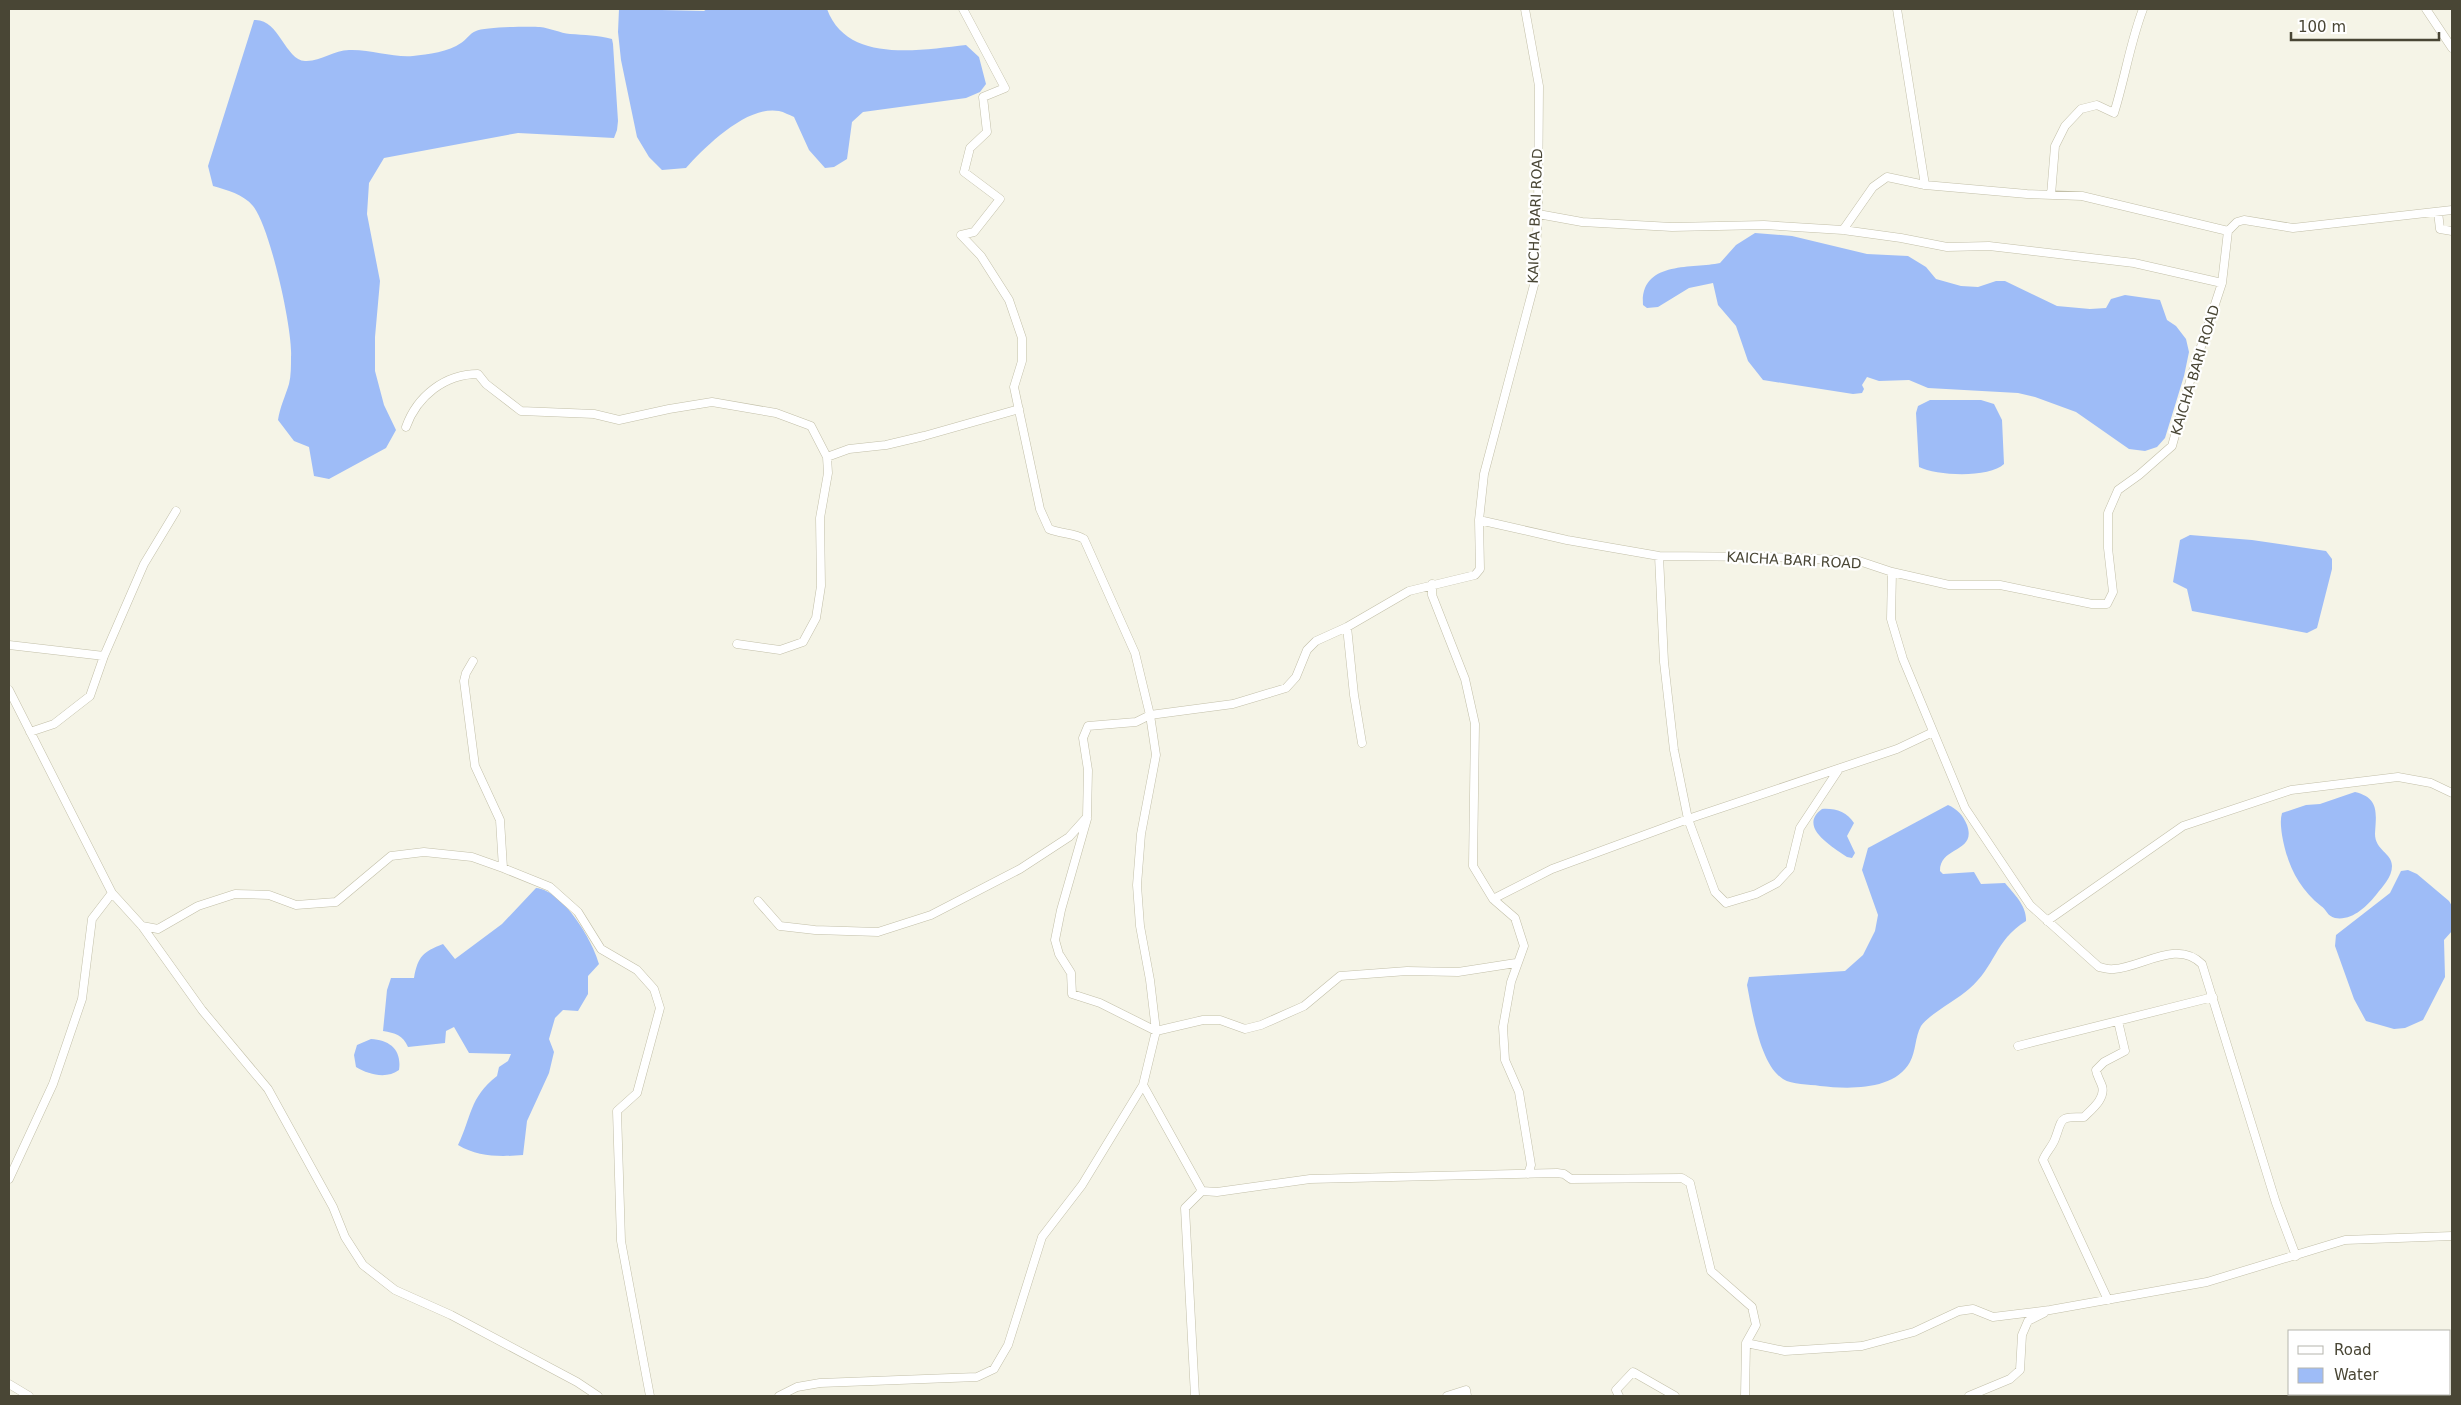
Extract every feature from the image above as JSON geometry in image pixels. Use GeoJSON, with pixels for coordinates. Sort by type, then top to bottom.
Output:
{"type":"FeatureCollection","features":[{"type":"Feature","properties":{"kind":"street"},"geometry":{"type":"LineString","coordinates":[[779,1396],[797,1387],[820,1382],[977,1376],[994,1369],[1008,1345],[1042,1237],[1082,1185],[1143,1085],[1156,1032],[1150,980],[1140,926],[1137,884],[1141,834],[1156,755],[1150,715],[1135,654],[1084,540],[1076,534],[1063,535],[1049,529],[1040,509],[1014,387],[1022,360],[1022,338],[1010,300],[981,256],[962,235],[974,232],[1000,199],[964,172],[970,148],[986,132],[983,97],[1005,88],[964,9]]}},
{"type":"Feature","properties":{"kind":"street","name":"KAICHA BARI ROAD"},"geometry":{"type":"LineString","coordinates":[[1525,9],[1539,86],[1538,214],[1534,285],[1484,474],[1479,520],[1568,540],[1659,556],[1771,557],[1859,561],[1892,572],[1950,585],[2000,585],[2042,592],[2092,604],[2107,604],[2113,592],[2108,548],[2108,513],[2118,490],[2139,475],[2172,446],[2192,374],[2222,283],[2228,231]]}},
{"type":"Feature","properties":{"kind":"street"},"geometry":{"type":"LineString","coordinates":[[1897,9],[1925,185]]}},
{"type":"Feature","properties":{"kind":"street"},"geometry":{"type":"LineString","coordinates":[[2051,195],[2054,146],[2065,126],[2081,109],[2097,105],[2114,113],[2126,76],[2131,46],[2143,9]]}},
{"type":"Feature","properties":{"kind":"street"},"geometry":{"type":"LineString","coordinates":[[2426,9],[2452,48]]}},
{"type":"Feature","properties":{"kind":"street"},"geometry":{"type":"LineString","coordinates":[[1843,230],[1873,187],[1887,177],[1925,185],[2082,196],[2228,231],[2238,222],[2244,220],[2292,228],[2452,210]]}},
{"type":"Feature","properties":{"kind":"street"},"geometry":{"type":"LineString","coordinates":[[2438,212],[2440,229],[2452,230]]}},
{"type":"Feature","properties":{"kind":"street"},"geometry":{"type":"LineString","coordinates":[[1538,214],[1582,222],[1672,227],[1764,225],[1843,230],[1947,247],[1989,246],[2134,263],[2222,283]]}},
{"type":"Feature","properties":{"kind":"street"},"geometry":{"type":"LineString","coordinates":[[406,427],[412,411],[441,382],[462,374],[478,374],[486,384],[521,411],[594,414],[619,420],[668,408],[712,402],[776,413],[811,426],[827,457],[828,473],[820,518],[821,586],[816,618],[803,642],[780,650],[737,644]]}},
{"type":"Feature","properties":{"kind":"street"},"geometry":{"type":"LineString","coordinates":[[827,457],[849,449],[886,445],[924,436],[1019,409]]}},
{"type":"Feature","properties":{"kind":"street"},"geometry":{"type":"LineString","coordinates":[[30,732],[54,724],[90,696],[104,656],[144,564],[176,511]]}},
{"type":"Feature","properties":{"kind":"street"},"geometry":{"type":"LineString","coordinates":[[1479,520],[1480,568],[1475,575],[1466,579],[1432,584],[1409,591],[1316,641],[1307,650],[1296,677],[1286,688],[1233,704],[1150,715],[1136,722],[1088,726],[1083,738],[1088,770],[1087,817],[1061,910],[1055,940],[1059,954],[1072,972],[1072,994],[1100,1003],[1156,1032],[1203,1020],[1220,1020],[1245,1029],[1261,1025],[1304,1006],[1340,976],[1407,971],[1458,972],[1516,963]]}},
{"type":"Feature","properties":{"kind":"street"},"geometry":{"type":"LineString","coordinates":[[1659,556],[1664,662],[1674,750],[1688,819],[1716,892],[1726,903],[1756,894],[1777,883],[1790,869],[1800,828],[1839,769]]}},
{"type":"Feature","properties":{"kind":"street"},"geometry":{"type":"LineString","coordinates":[[1892,572],[1891,620],[1903,659],[1933,732],[1965,808],[2030,905],[2099,967],[2113,970],[2176,953],[2196,957],[2202,964],[2276,1203],[2296,1256]]}},
{"type":"Feature","properties":{"kind":"street"},"geometry":{"type":"LineString","coordinates":[[1432,584],[1432,596],[1465,679],[1475,724],[1473,866],[1493,898],[1515,918],[1524,946],[1516,963],[1502,1027],[1505,1060],[1519,1092],[1531,1164],[1528,1174]]}},
{"type":"Feature","properties":{"kind":"street"},"geometry":{"type":"LineString","coordinates":[[1347,626],[1354,695],[1362,743]]}},
{"type":"Feature","properties":{"kind":"street"},"geometry":{"type":"LineString","coordinates":[[9,645],[104,656]]}},
{"type":"Feature","properties":{"kind":"street"},"geometry":{"type":"LineString","coordinates":[[473,661],[464,681],[474,758],[500,820],[503,868]]}},
{"type":"Feature","properties":{"kind":"street"},"geometry":{"type":"LineString","coordinates":[[9,690],[112,893],[142,926],[202,1010],[268,1089],[333,1207],[345,1237],[363,1265],[396,1290],[452,1315],[577,1382],[598,1396]]}},
{"type":"Feature","properties":{"kind":"street"},"geometry":{"type":"LineString","coordinates":[[1493,898],[1552,869],[1688,819],[1897,749],[1933,732]]}},
{"type":"Feature","properties":{"kind":"street"},"geometry":{"type":"LineString","coordinates":[[2047,921],[2183,826],[2291,790],[2398,777],[2431,783],[2452,793]]}},
{"type":"Feature","properties":{"kind":"street"},"geometry":{"type":"LineString","coordinates":[[758,901],[780,926],[815,930],[878,932],[931,915],[1020,869],[1069,836],[1087,817]]}},
{"type":"Feature","properties":{"kind":"street"},"geometry":{"type":"LineString","coordinates":[[142,926],[158,929],[198,906],[235,894],[268,895],[296,905],[336,902],[391,856],[424,852],[472,857],[503,868],[550,887],[578,912],[601,949],[637,970],[654,988],[660,1008],[637,1093],[617,1111],[621,1241],[650,1396]]}},
{"type":"Feature","properties":{"kind":"street"},"geometry":{"type":"LineString","coordinates":[[9,1180],[53,1084],[82,999],[92,919],[112,893]]}},
{"type":"Feature","properties":{"kind":"street"},"geometry":{"type":"LineString","coordinates":[[2018,1046],[2213,996]]}},
{"type":"Feature","properties":{"kind":"street"},"geometry":{"type":"LineString","coordinates":[[2108,1300],[2043,1160],[2046,1152],[2055,1141],[2059,1122],[2065,1117],[2084,1117],[2101,1098],[2102,1086],[2097,1078],[2096,1070],[2104,1062],[2125,1051],[2118,1020]]}},
{"type":"Feature","properties":{"kind":"street"},"geometry":{"type":"LineString","coordinates":[[1143,1085],[1202,1191]]}},
{"type":"Feature","properties":{"kind":"street"},"geometry":{"type":"LineString","coordinates":[[1195,1396],[1185,1208],[1202,1191],[1217,1192],[1310,1179],[1556,1173],[1564,1174],[1571,1179],[1682,1178],[1690,1183],[1711,1271],[1752,1307],[1756,1325],[1746,1343],[1745,1396]]}},
{"type":"Feature","properties":{"kind":"street"},"geometry":{"type":"LineString","coordinates":[[1746,1343],[1785,1351],[1844,1348],[1914,1332],[1959,1311],[1973,1309],[1993,1317],[2050,1310],[2207,1282],[2345,1240],[2452,1236]]}},
{"type":"Feature","properties":{"kind":"street"},"geometry":{"type":"LineString","coordinates":[[1970,1396],[2010,1379],[2020,1370],[2022,1335],[2028,1321],[2050,1310]]}},
{"type":"Feature","properties":{"kind":"street"},"geometry":{"type":"LineString","coordinates":[[1619,1396],[1616,1390],[1633,1372],[1675,1396]]}},
{"type":"Feature","properties":{"kind":"street"},"geometry":{"type":"LineString","coordinates":[[9,1384],[29,1396]]}},
{"type":"Feature","properties":{"kind":"street"},"geometry":{"type":"LineString","coordinates":[[1447,1396],[1466,1390],[1467,1396]]}},
{"type":"Feature","properties":{"kind":"water"},"geometry":{"type":"Polygon","coordinates":[[[619,9],[704,11],[707,9],[827,9],[837,27],[851,39],[868,46],[887,50],[907,50],[966,45],[979,57],[986,84],[980,92],[966,98],[863,112],[852,122],[847,159],[834,167],[825,168],[809,150],[794,117],[779,111],[767,111],[754,114],[728,129],[704,149],[686,168],[662,170],[649,157],[637,137],[621,60],[618,32],[619,9]]]}},
{"type":"Feature","properties":{"kind":"water"},"geometry":{"type":"Polygon","coordinates":[[[254,20],[263,21],[270,25],[292,54],[298,59],[305,61],[316,60],[349,50],[406,56],[444,51],[463,42],[476,31],[507,27],[548,28],[566,33],[612,39],[613,44],[618,121],[614,138],[518,133],[384,158],[369,183],[367,214],[380,281],[375,337],[375,371],[384,405],[396,430],[386,448],[329,479],[314,476],[309,447],[294,441],[278,420],[290,381],[291,344],[279,279],[260,217],[253,206],[244,198],[213,186],[208,166],[254,20]]]}},
{"type":"Feature","properties":{"kind":"water"},"geometry":{"type":"Polygon","coordinates":[[[1755,233],[1792,236],[1867,254],[1908,256],[1926,267],[1936,279],[1961,286],[1978,287],[1996,281],[2005,281],[2057,306],[2090,309],[2106,308],[2111,299],[2125,295],[2160,300],[2167,320],[2176,326],[2186,339],[2189,352],[2184,376],[2165,438],[2157,447],[2145,451],[2129,449],[2076,412],[2018,393],[1928,388],[1909,380],[1879,381],[1867,377],[1862,385],[1864,389],[1862,393],[1853,394],[1763,380],[1748,361],[1736,326],[1718,305],[1713,283],[1689,288],[1658,307],[1647,308],[1643,305],[1644,291],[1650,280],[1659,274],[1670,269],[1720,263],[1736,245],[1755,233]]]}},
{"type":"Feature","properties":{"kind":"water"},"geometry":{"type":"Polygon","coordinates":[[[1930,400],[1981,400],[1994,404],[2002,420],[2004,464],[1997,469],[1987,472],[1963,474],[1950,474],[1919,467],[1916,413],[1918,406],[1930,400]]]}},
{"type":"Feature","properties":{"kind":"water"},"geometry":{"type":"Polygon","coordinates":[[[2190,535],[2252,540],[2326,551],[2332,559],[2332,569],[2317,628],[2307,633],[2192,611],[2187,589],[2173,582],[2180,540],[2190,535]]]}},
{"type":"Feature","properties":{"kind":"water"},"geometry":{"type":"Polygon","coordinates":[[[2355,792],[2369,798],[2373,803],[2376,814],[2376,839],[2380,848],[2389,858],[2392,870],[2384,885],[2363,908],[2353,915],[2335,918],[2330,916],[2313,899],[2295,875],[2284,846],[2281,816],[2282,813],[2306,805],[2320,804],[2355,792]]]}},
{"type":"Feature","properties":{"kind":"water"},"geometry":{"type":"Polygon","coordinates":[[[1948,805],[1962,815],[1969,834],[1963,845],[1946,857],[1940,871],[1943,874],[1974,872],[1981,884],[2005,883],[2022,905],[2026,921],[2007,937],[1985,971],[1969,989],[1936,1012],[1921,1026],[1910,1062],[1903,1071],[1893,1078],[1870,1086],[1844,1088],[1796,1083],[1783,1079],[1768,1062],[1758,1036],[1747,985],[1749,977],[1845,971],[1863,955],[1875,931],[1878,915],[1862,870],[1868,848],[1948,805]]]}},
{"type":"Feature","properties":{"kind":"water"},"geometry":{"type":"Polygon","coordinates":[[[1822,809],[1840,811],[1854,823],[1847,836],[1855,853],[1852,858],[1847,857],[1826,842],[1815,829],[1813,823],[1815,816],[1822,809]]]}},
{"type":"Feature","properties":{"kind":"water"},"geometry":{"type":"Polygon","coordinates":[[[2408,870],[2417,874],[2449,901],[2452,906],[2452,931],[2444,940],[2445,977],[2423,1020],[2405,1028],[2394,1029],[2366,1021],[2354,999],[2335,946],[2336,935],[2390,893],[2401,871],[2408,870]]]}},
{"type":"Feature","properties":{"kind":"water"},"geometry":{"type":"Polygon","coordinates":[[[536,888],[556,897],[566,907],[584,930],[599,964],[588,976],[588,994],[578,1011],[563,1010],[555,1018],[549,1039],[554,1052],[549,1073],[527,1121],[523,1155],[498,1156],[481,1154],[458,1145],[476,1100],[488,1084],[497,1076],[499,1067],[508,1061],[511,1054],[469,1053],[454,1027],[446,1031],[445,1043],[408,1047],[398,1035],[383,1031],[387,990],[391,978],[414,978],[417,965],[422,956],[436,947],[443,944],[455,959],[502,924],[536,888]]]}},
{"type":"Feature","properties":{"kind":"water"},"geometry":{"type":"Polygon","coordinates":[[[371,1039],[384,1041],[393,1047],[399,1057],[399,1070],[394,1073],[378,1075],[356,1067],[354,1055],[357,1045],[371,1039]]]}}]}
